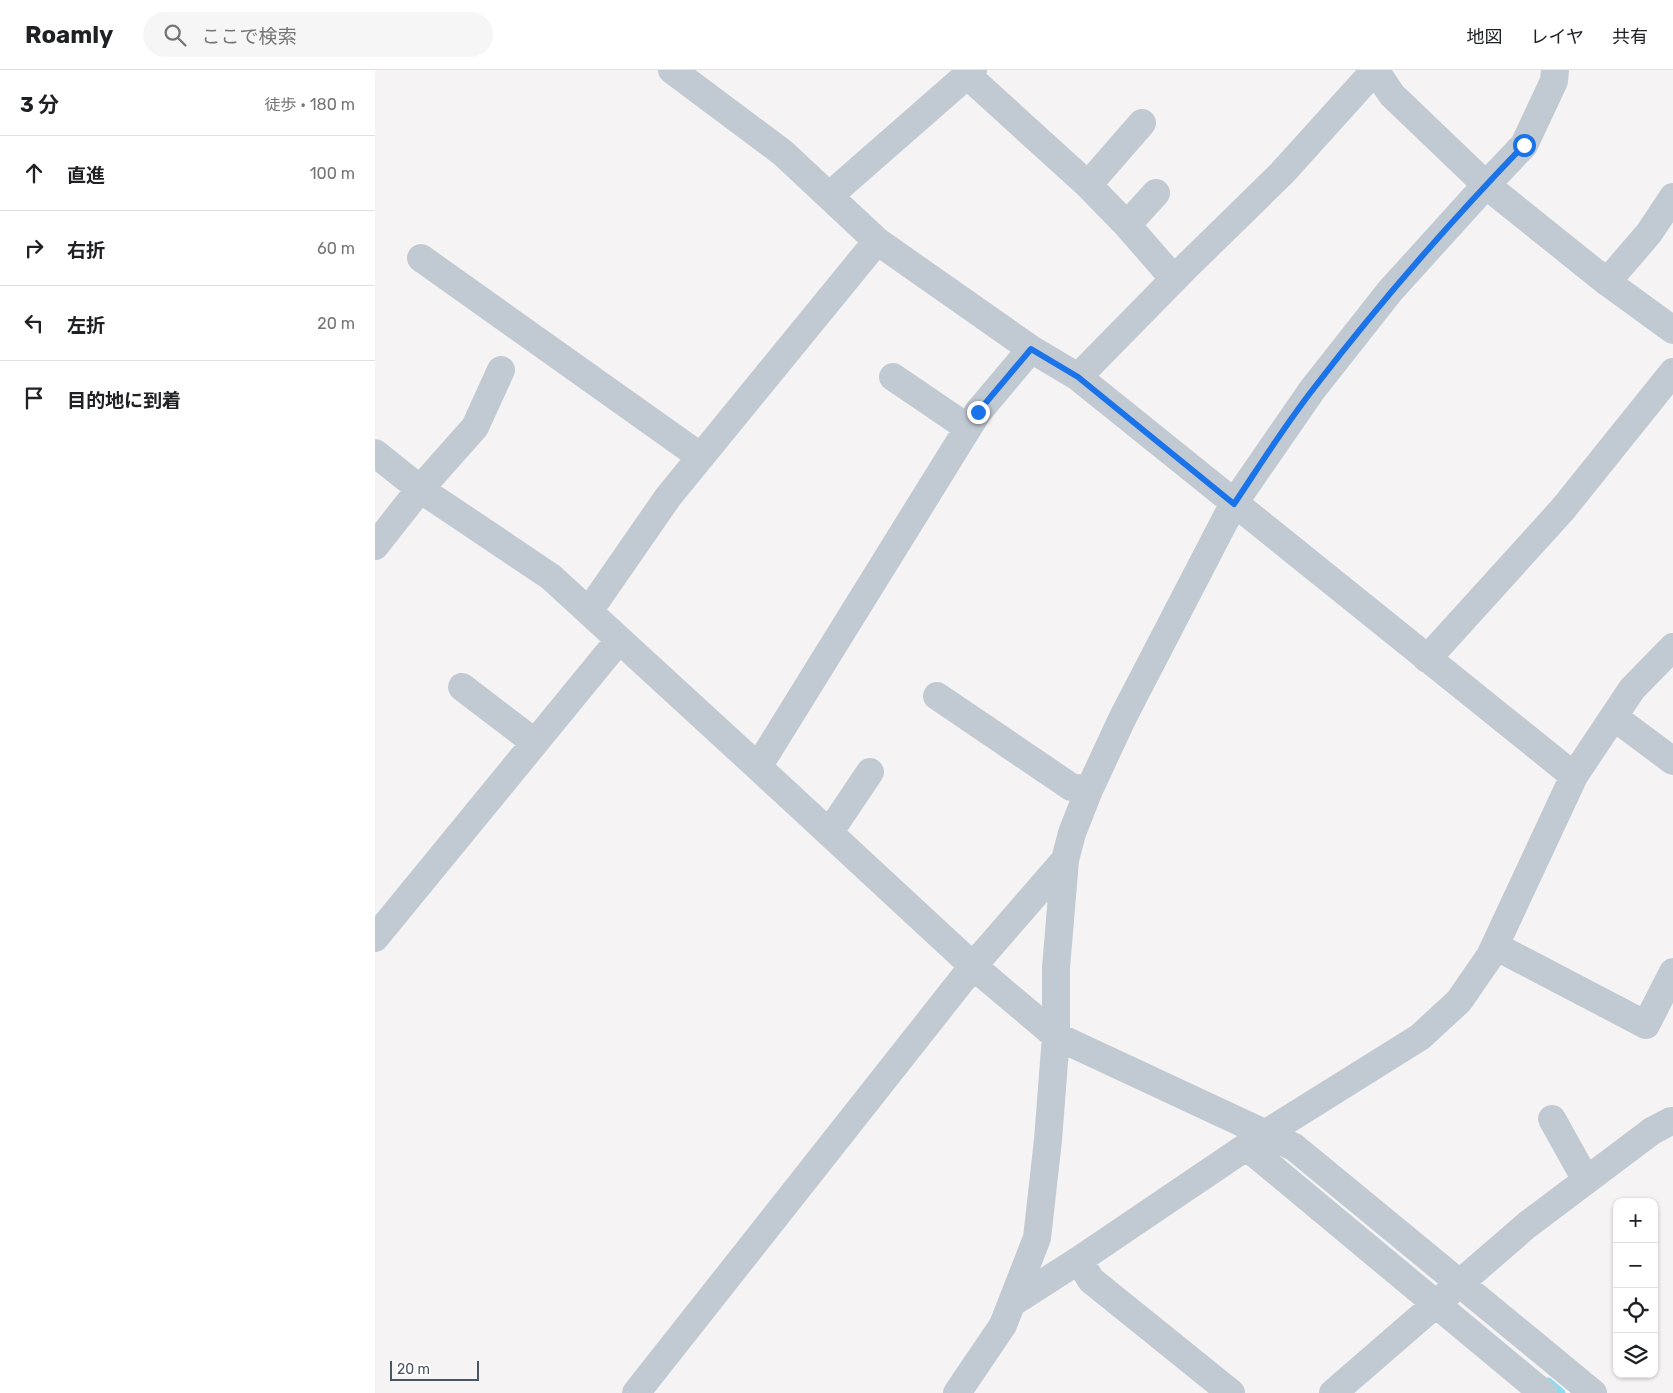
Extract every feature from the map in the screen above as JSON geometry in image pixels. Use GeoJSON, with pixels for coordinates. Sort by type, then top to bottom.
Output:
{"type":"FeatureCollection","features":[{"type":"Feature","properties":{"kind":"street"},"geometry":{"type":"LineString","coordinates":[[672,70],[783,153],[877,241],[1031,349],[1078,377],[1574,776]]}},
{"type":"Feature","properties":{"kind":"street"},"geometry":{"type":"LineString","coordinates":[[1078,377],[1282,173],[1375,70],[1392,95],[1486,185],[1607,282],[1673,330]]}},
{"type":"Feature","properties":{"kind":"street"},"geometry":{"type":"LineString","coordinates":[[957,1393],[1003,1325],[1037,1238],[1048,1140],[1056,1036],[1056,968],[1065,860],[1072,833],[1089,790],[1123,717],[1234,504],[1318,382],[1390,292],[1524,145],[1554,81],[1555,70]]}},
{"type":"Feature","properties":{"kind":"street"},"geometry":{"type":"LineString","coordinates":[[829,196],[970,72],[1127,225],[1174,279]]}},
{"type":"Feature","properties":{"kind":"street"},"geometry":{"type":"LineString","coordinates":[[1088,186],[1142,123]]}},
{"type":"Feature","properties":{"kind":"street"},"geometry":{"type":"LineString","coordinates":[[1127,225],[1156,192]]}},
{"type":"Feature","properties":{"kind":"street"},"geometry":{"type":"LineString","coordinates":[[1607,282],[1649,233],[1673,197]]}},
{"type":"Feature","properties":{"kind":"street"},"geometry":{"type":"LineString","coordinates":[[589,611],[668,497],[877,241]]}},
{"type":"Feature","properties":{"kind":"street"},"geometry":{"type":"LineString","coordinates":[[421,258],[701,456]]}},
{"type":"Feature","properties":{"kind":"street"},"geometry":{"type":"LineString","coordinates":[[758,767],[978,412],[1031,349]]}},
{"type":"Feature","properties":{"kind":"street"},"geometry":{"type":"LineString","coordinates":[[375,546],[420,489],[475,427],[501,370]]}},
{"type":"Feature","properties":{"kind":"street"},"geometry":{"type":"LineString","coordinates":[[1427,659],[1563,509],[1673,372]]}},
{"type":"Feature","properties":{"kind":"street"},"geometry":{"type":"LineString","coordinates":[[893,378],[968,428]]}},
{"type":"Feature","properties":{"kind":"street"},"geometry":{"type":"LineString","coordinates":[[375,453],[420,489],[551,578],[973,966],[1056,1036],[1256,1140],[1435,1304],[1543,1393]]}},
{"type":"Feature","properties":{"kind":"street"},"geometry":{"type":"LineString","coordinates":[[375,938],[619,640]]}},
{"type":"Feature","properties":{"kind":"street"},"geometry":{"type":"LineString","coordinates":[[1012,1303],[1256,1140],[1421,1037],[1459,1001],[1490,956],[1574,776],[1632,689],[1673,647]]}},
{"type":"Feature","properties":{"kind":"street"},"geometry":{"type":"LineString","coordinates":[[462,687],[535,742]]}},
{"type":"Feature","properties":{"kind":"street"},"geometry":{"type":"LineString","coordinates":[[937,696],[1071,787],[1089,790]]}},
{"type":"Feature","properties":{"kind":"street"},"geometry":{"type":"LineString","coordinates":[[1614,717],[1673,761]]}},
{"type":"Feature","properties":{"kind":"street"},"geometry":{"type":"LineString","coordinates":[[829,833],[870,772]]}},
{"type":"Feature","properties":{"kind":"street"},"geometry":{"type":"LineString","coordinates":[[636,1393],[973,966],[1065,860]]}},
{"type":"Feature","properties":{"kind":"street"},"geometry":{"type":"LineString","coordinates":[[1495,946],[1646,1025],[1671,982]]}},
{"type":"Feature","properties":{"kind":"street"},"geometry":{"type":"LineString","coordinates":[[1552,1119],[1586,1180]]}},
{"type":"Feature","properties":{"kind":"street"},"geometry":{"type":"LineString","coordinates":[[1333,1393],[1527,1225],[1651,1131],[1671,1121],[1673,1122]]}},
{"type":"Feature","properties":{"kind":"street"},"geometry":{"type":"LineString","coordinates":[[1256,1140],[1294,1148],[1593,1393]]}},
{"type":"Feature","properties":{"kind":"street"},"geometry":{"type":"LineString","coordinates":[[1079,1260],[1091,1280],[1231,1393]]}},
{"type":"Feature","properties":{"kind":"waterway"},"geometry":{"type":"LineString","coordinates":[[1548,1382],[1561,1393]]}},
{"type":"Feature","properties":{"kind":"route"},"geometry":{"type":"LineString","coordinates":[[978,412],[1031,349],[1078,377],[1234,504],[1313,390],[1390,292],[1524,145]]}}]}
